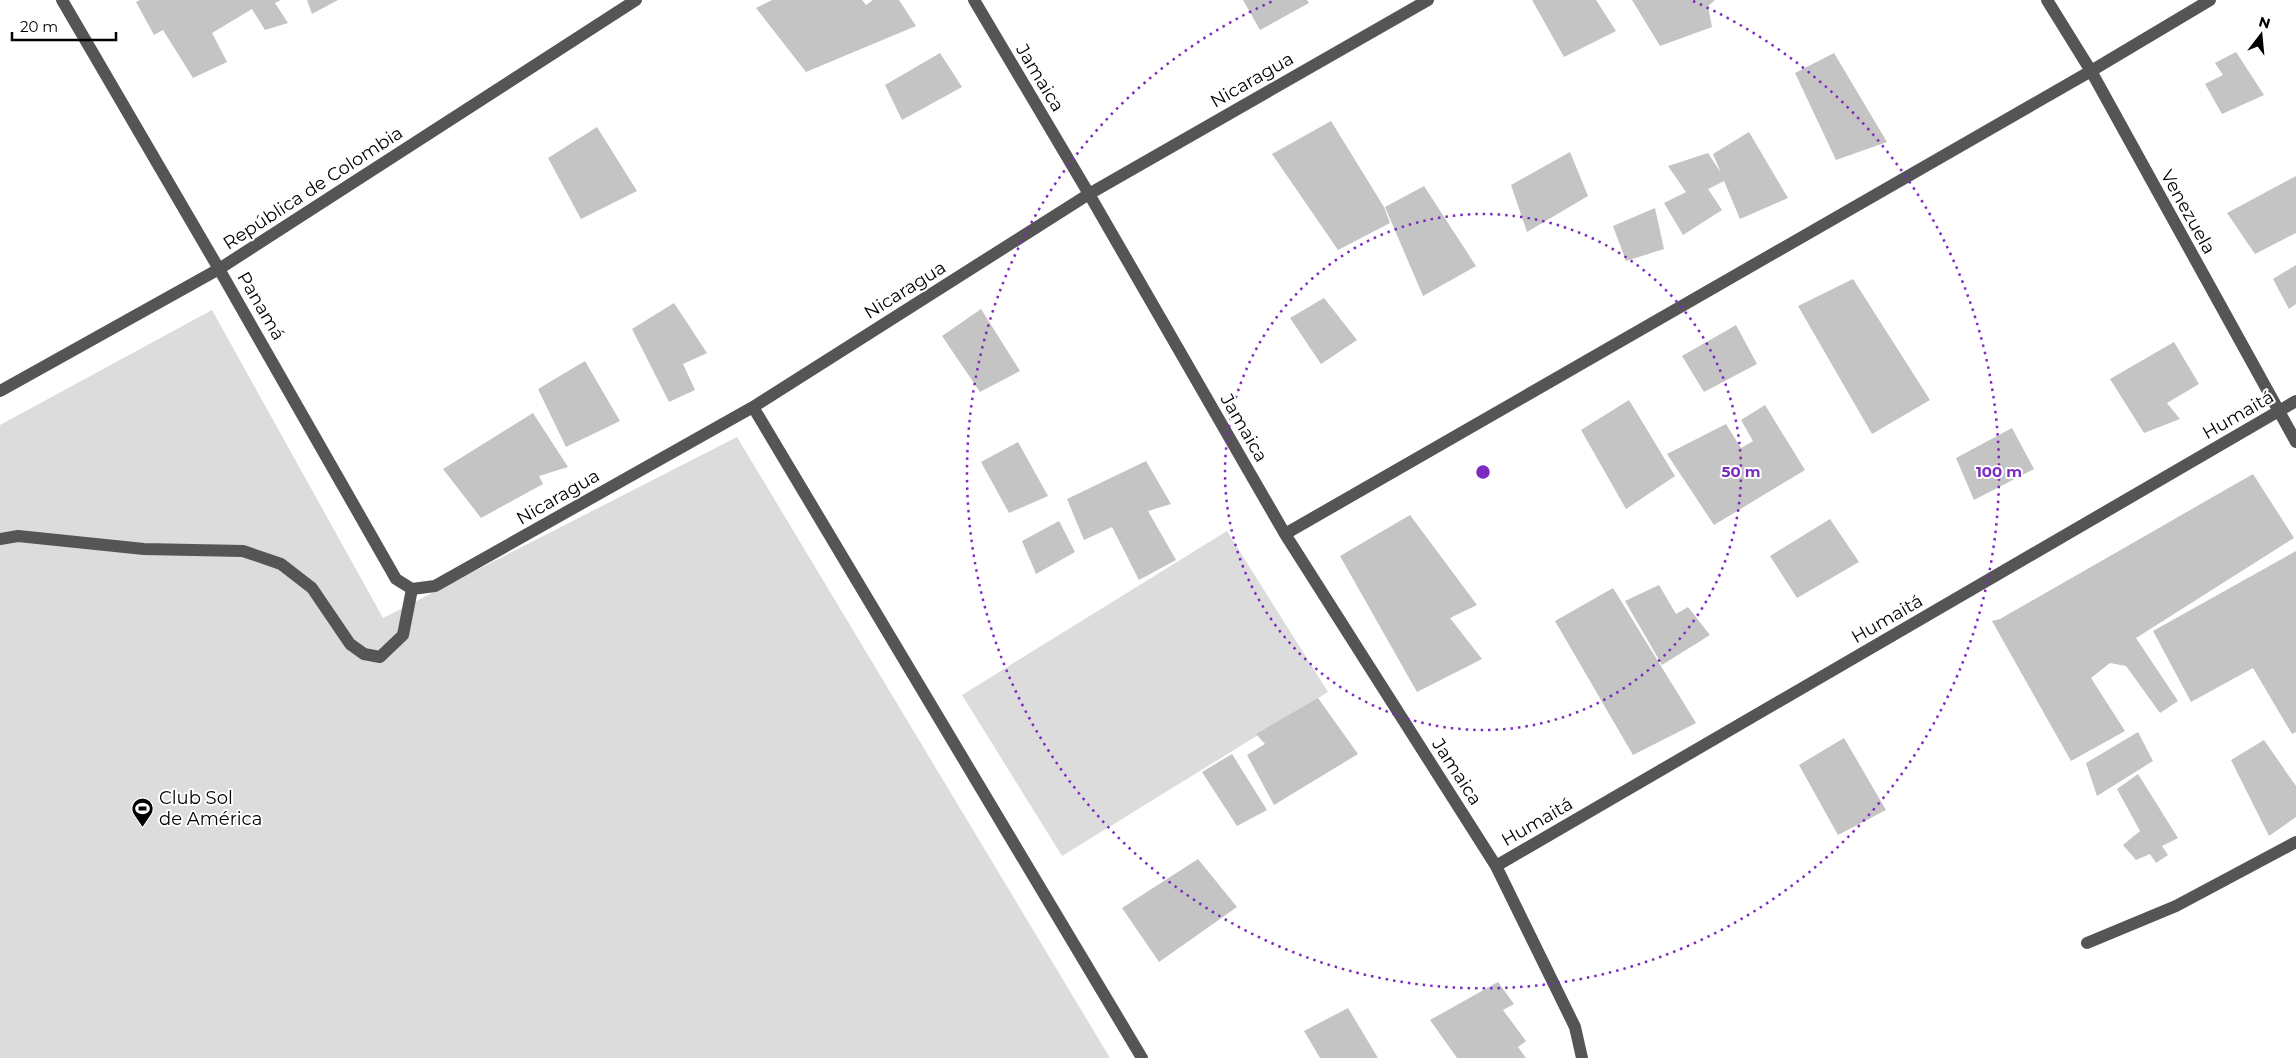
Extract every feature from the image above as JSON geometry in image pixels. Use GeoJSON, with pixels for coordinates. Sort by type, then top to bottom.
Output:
{"type":"FeatureCollection","features":[{"type":"Feature","properties":{"kind":"street","name":"Panamá"},"geometry":{"type":"LineString","coordinates":[[62,0],[219,269],[396,579],[412,589]]}},
{"type":"Feature","properties":{"kind":"street","name":"República de Colombia"},"geometry":{"type":"LineString","coordinates":[[0,391],[219,269],[636,0]]}},
{"type":"Feature","properties":{"kind":"street","name":"Jamaica"},"geometry":{"type":"LineString","coordinates":[[974,0],[1285,534],[1496,866],[1575,1027],[1582,1058]]}},
{"type":"Feature","properties":{"kind":"street","name":"Nicaragua"},"geometry":{"type":"LineString","coordinates":[[412,589],[435,586],[752,407],[1088,194],[1428,0]]}},
{"type":"Feature","properties":{"kind":"street","name":"Venezuela"},"geometry":{"type":"LineString","coordinates":[[2047,0],[2091,71],[2296,442]]}},
{"type":"Feature","properties":{"kind":"street"},"geometry":{"type":"LineString","coordinates":[[1285,534],[2091,71],[2210,0]]}},
{"type":"Feature","properties":{"kind":"street","name":"Humaitá"},"geometry":{"type":"LineString","coordinates":[[1496,866],[2296,401]]}},
{"type":"Feature","properties":{"kind":"street"},"geometry":{"type":"LineString","coordinates":[[752,407],[1142,1058]]}},
{"type":"Feature","properties":{"kind":"street"},"geometry":{"type":"LineString","coordinates":[[0,539],[18,536],[144,548],[243,551],[281,564],[312,588],[350,644],[364,654],[380,657],[402,635],[412,589]]}},
{"type":"Feature","properties":{"kind":"street"},"geometry":{"type":"LineString","coordinates":[[2087,943],[2176,906],[2296,842]]}},
{"type":"Feature","properties":{"kind":"shaded area"},"geometry":{"type":"Polygon","coordinates":[[[212,310],[383,618],[737,437],[1110,1058],[0,1058],[0,425],[212,310]]]}},
{"type":"Feature","properties":{"kind":"shaded area"},"geometry":{"type":"Polygon","coordinates":[[[1227,531],[1328,692],[1062,856],[962,695],[1227,531]]]}},
{"type":"Feature","properties":{"kind":"building"},"geometry":{"type":"Polygon","coordinates":[[[140,0],[281,0],[275,3],[288,23],[265,30],[252,9],[212,33],[227,62],[193,78],[163,30],[154,35],[136,2],[140,0]]]}},
{"type":"Feature","properties":{"kind":"building"},"geometry":{"type":"Polygon","coordinates":[[[307,0],[338,0],[312,14],[307,0]]]}},
{"type":"Feature","properties":{"kind":"building"},"geometry":{"type":"Polygon","coordinates":[[[772,0],[862,0],[866,5],[873,0],[899,0],[916,26],[806,72],[756,8],[772,0]]]}},
{"type":"Feature","properties":{"kind":"building"},"geometry":{"type":"Polygon","coordinates":[[[1243,0],[1307,0],[1309,3],[1260,30],[1243,0]]]}},
{"type":"Feature","properties":{"kind":"building"},"geometry":{"type":"Polygon","coordinates":[[[1532,0],[1596,0],[1616,31],[1564,57],[1532,0]]]}},
{"type":"Feature","properties":{"kind":"building"},"geometry":{"type":"Polygon","coordinates":[[[1632,0],[1715,0],[1708,6],[1712,27],[1660,46],[1632,0]]]}},
{"type":"Feature","properties":{"kind":"building"},"geometry":{"type":"Polygon","coordinates":[[[2236,52],[2264,95],[2222,114],[2205,84],[2223,75],[2215,63],[2236,52]]]}},
{"type":"Feature","properties":{"kind":"building"},"geometry":{"type":"Polygon","coordinates":[[[940,53],[962,87],[902,120],[885,85],[940,53]]]}},
{"type":"Feature","properties":{"kind":"building"},"geometry":{"type":"Polygon","coordinates":[[[1834,53],[1887,142],[1836,160],[1795,73],[1834,53]]]}},
{"type":"Feature","properties":{"kind":"building"},"geometry":{"type":"Polygon","coordinates":[[[1331,121],[1384,207],[1390,223],[1338,250],[1272,154],[1331,121]]]}},
{"type":"Feature","properties":{"kind":"building"},"geometry":{"type":"Polygon","coordinates":[[[597,127],[637,191],[581,219],[548,158],[597,127]]]}},
{"type":"Feature","properties":{"kind":"building"},"geometry":{"type":"Polygon","coordinates":[[[1749,132],[1788,198],[1740,219],[1724,181],[1708,189],[1722,210],[1683,235],[1664,203],[1686,192],[1668,166],[1708,153],[1721,173],[1713,154],[1749,132]]]}},
{"type":"Feature","properties":{"kind":"building"},"geometry":{"type":"Polygon","coordinates":[[[1570,152],[1588,196],[1527,232],[1511,185],[1570,152]]]}},
{"type":"Feature","properties":{"kind":"building"},"geometry":{"type":"Polygon","coordinates":[[[2296,176],[2296,233],[2255,254],[2227,213],[2296,176]]]}},
{"type":"Feature","properties":{"kind":"building"},"geometry":{"type":"Polygon","coordinates":[[[1424,186],[1476,266],[1423,296],[1385,207],[1424,186]]]}},
{"type":"Feature","properties":{"kind":"building"},"geometry":{"type":"Polygon","coordinates":[[[1655,208],[1664,249],[1626,261],[1613,226],[1655,208]]]}},
{"type":"Feature","properties":{"kind":"building"},"geometry":{"type":"Polygon","coordinates":[[[2296,265],[2296,304],[2289,309],[2273,279],[2296,265]]]}},
{"type":"Feature","properties":{"kind":"building"},"geometry":{"type":"Polygon","coordinates":[[[1853,279],[1930,400],[1872,434],[1798,306],[1853,279]]]}},
{"type":"Feature","properties":{"kind":"building"},"geometry":{"type":"Polygon","coordinates":[[[1324,298],[1357,340],[1321,364],[1290,318],[1324,298]]]}},
{"type":"Feature","properties":{"kind":"building"},"geometry":{"type":"Polygon","coordinates":[[[674,303],[707,353],[683,364],[695,390],[669,402],[632,329],[674,303]]]}},
{"type":"Feature","properties":{"kind":"building"},"geometry":{"type":"Polygon","coordinates":[[[981,309],[1020,371],[980,392],[942,336],[981,309]]]}},
{"type":"Feature","properties":{"kind":"building"},"geometry":{"type":"Polygon","coordinates":[[[1736,325],[1757,364],[1704,392],[1682,356],[1736,325]]]}},
{"type":"Feature","properties":{"kind":"building"},"geometry":{"type":"Polygon","coordinates":[[[2174,342],[2199,384],[2167,403],[2180,419],[2144,433],[2110,379],[2174,342]]]}},
{"type":"Feature","properties":{"kind":"building"},"geometry":{"type":"Polygon","coordinates":[[[585,361],[620,421],[566,447],[538,389],[585,361]]]}},
{"type":"Feature","properties":{"kind":"building"},"geometry":{"type":"Polygon","coordinates":[[[1629,400],[1675,476],[1626,509],[1581,430],[1629,400]]]}},
{"type":"Feature","properties":{"kind":"building"},"geometry":{"type":"Polygon","coordinates":[[[1765,405],[1805,470],[1714,525],[1667,454],[1726,424],[1741,448],[1753,441],[1741,420],[1765,405]]]}},
{"type":"Feature","properties":{"kind":"building"},"geometry":{"type":"Polygon","coordinates":[[[533,413],[568,467],[539,476],[543,484],[481,518],[443,469],[533,413]]]}},
{"type":"Feature","properties":{"kind":"building"},"geometry":{"type":"Polygon","coordinates":[[[2012,428],[2034,469],[1974,500],[1956,458],[2012,428]]]}},
{"type":"Feature","properties":{"kind":"building"},"geometry":{"type":"Polygon","coordinates":[[[1018,442],[1048,496],[1009,513],[981,462],[1018,442]]]}},
{"type":"Feature","properties":{"kind":"building"},"geometry":{"type":"Polygon","coordinates":[[[1146,461],[1171,504],[1148,511],[1176,560],[1139,580],[1112,527],[1084,540],[1067,499],[1146,461]]]}},
{"type":"Feature","properties":{"kind":"building"},"geometry":{"type":"Polygon","coordinates":[[[2253,474],[2294,538],[2136,638],[2178,701],[2160,713],[2126,666],[2110,663],[2091,678],[2125,731],[2071,761],[1992,621],[2000,619],[2253,474]]]}},
{"type":"Feature","properties":{"kind":"building"},"geometry":{"type":"Polygon","coordinates":[[[1410,515],[1477,605],[1450,618],[1482,659],[1417,692],[1340,556],[1410,515]]]}},
{"type":"Feature","properties":{"kind":"building"},"geometry":{"type":"Polygon","coordinates":[[[1830,519],[1859,562],[1797,598],[1770,556],[1830,519]]]}},
{"type":"Feature","properties":{"kind":"building"},"geometry":{"type":"Polygon","coordinates":[[[1059,521],[1075,552],[1036,574],[1022,541],[1059,521]]]}},
{"type":"Feature","properties":{"kind":"building"},"geometry":{"type":"Polygon","coordinates":[[[2296,551],[2296,732],[2292,734],[2253,668],[2191,702],[2153,631],[2296,551]]]}},
{"type":"Feature","properties":{"kind":"building"},"geometry":{"type":"Polygon","coordinates":[[[1659,585],[1676,614],[1688,607],[1710,635],[1662,665],[1625,601],[1659,585]]]}},
{"type":"Feature","properties":{"kind":"building"},"geometry":{"type":"Polygon","coordinates":[[[1613,588],[1696,723],[1633,755],[1555,621],[1613,588]]]}},
{"type":"Feature","properties":{"kind":"building"},"geometry":{"type":"Polygon","coordinates":[[[1318,698],[1358,754],[1274,805],[1247,755],[1265,744],[1256,734],[1318,698]]]}},
{"type":"Feature","properties":{"kind":"building"},"geometry":{"type":"Polygon","coordinates":[[[2138,732],[2153,761],[2097,796],[2086,763],[2138,732]]]}},
{"type":"Feature","properties":{"kind":"building"},"geometry":{"type":"Polygon","coordinates":[[[1844,738],[1886,810],[1838,835],[1799,765],[1844,738]]]}},
{"type":"Feature","properties":{"kind":"building"},"geometry":{"type":"Polygon","coordinates":[[[2264,740],[2296,786],[2296,817],[2269,836],[2231,760],[2264,740]]]}},
{"type":"Feature","properties":{"kind":"building"},"geometry":{"type":"Polygon","coordinates":[[[1232,754],[1267,810],[1237,826],[1202,772],[1232,754]]]}},
{"type":"Feature","properties":{"kind":"building"},"geometry":{"type":"Polygon","coordinates":[[[2138,774],[2178,838],[2162,846],[2168,855],[2156,863],[2150,854],[2136,860],[2123,845],[2140,831],[2117,789],[2138,774]]]}},
{"type":"Feature","properties":{"kind":"building"},"geometry":{"type":"Polygon","coordinates":[[[1198,859],[1237,907],[1159,962],[1122,908],[1198,859]]]}},
{"type":"Feature","properties":{"kind":"building"},"geometry":{"type":"Polygon","coordinates":[[[1498,982],[1514,1004],[1503,1010],[1526,1041],[1518,1047],[1526,1058],[1457,1058],[1430,1020],[1498,982]]]}},
{"type":"Feature","properties":{"kind":"building"},"geometry":{"type":"Polygon","coordinates":[[[1348,1008],[1378,1058],[1320,1058],[1304,1031],[1348,1008]]]}},
{"type":"Feature","properties":{"kind":"place","name":"Club Sol de América"},"geometry":{"type":"Point","coordinates":[143,827]}}]}
